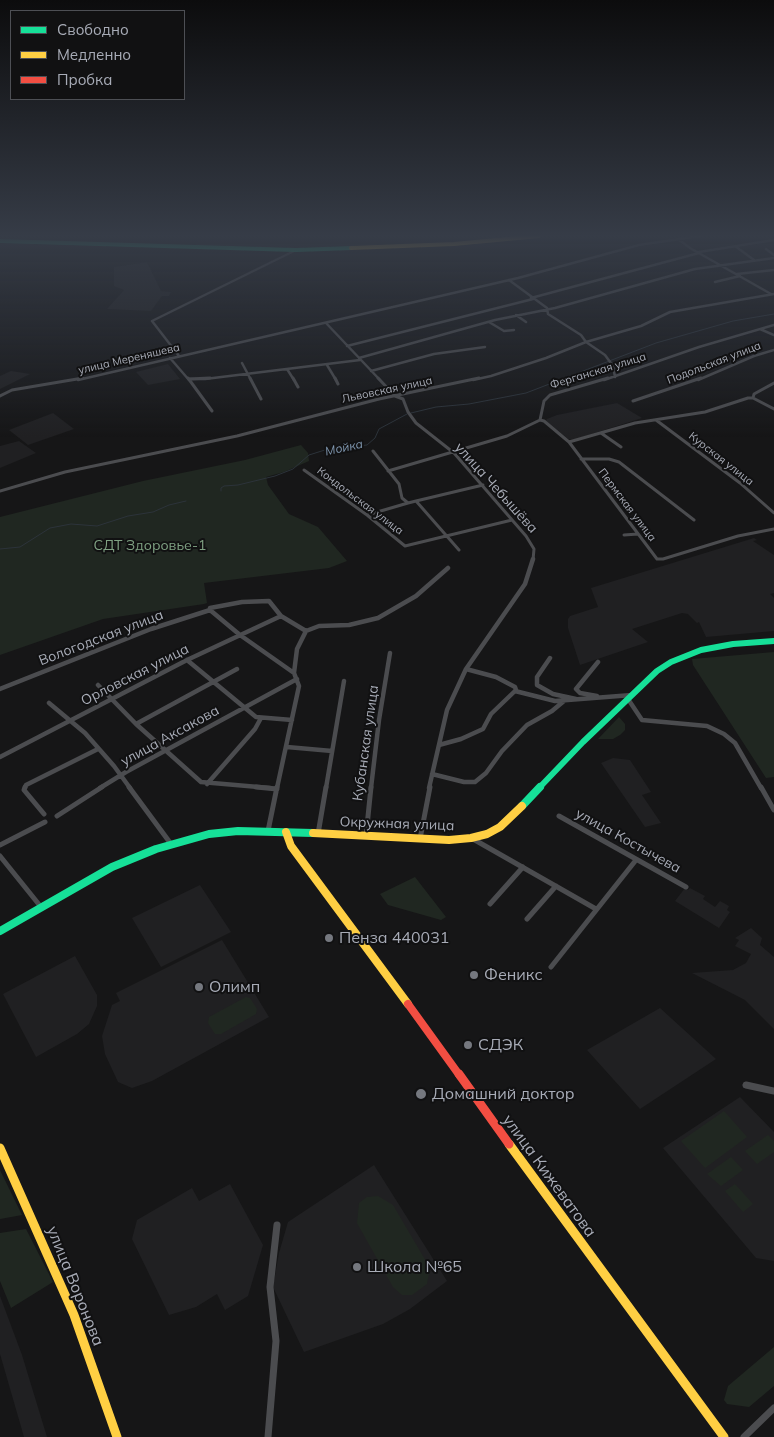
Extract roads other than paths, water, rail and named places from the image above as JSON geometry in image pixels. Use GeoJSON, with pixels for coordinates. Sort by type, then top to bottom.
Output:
{"type":"FeatureCollection","features":[{"type":"Feature","properties":{"kind":"main road","name":"Окружная улица"},"geometry":{"type":"LineString","coordinates":[[0,931],[112,867],[171,844],[209,834],[238,831],[268,831],[449,840],[487,834],[500,827],[582,742],[657,671],[685,655],[715,647],[774,641]]}},
{"type":"Feature","properties":{"kind":"main road","name":"улица Кижеватова"},"geometry":{"type":"LineString","coordinates":[[286,832],[291,846],[320,888],[424,1026],[724,1437]]}},
{"type":"Feature","properties":{"kind":"main road","name":"улица Воронова"},"geometry":{"type":"LineString","coordinates":[[0,1148],[74,1315],[117,1437]]}},
{"type":"Feature","properties":{"kind":"street"},"geometry":{"type":"LineString","coordinates":[[179,356],[152,321],[188,303]]}},
{"type":"Feature","properties":{"kind":"street","name":"улица Мереняшева"},"geometry":{"type":"LineString","coordinates":[[0,396],[12,390],[62,383],[411,303]]}},
{"type":"Feature","properties":{"kind":"street"},"geometry":{"type":"LineString","coordinates":[[347,346],[516,303]]}},
{"type":"Feature","properties":{"kind":"street"},"geometry":{"type":"LineString","coordinates":[[539,303],[547,308],[548,314],[581,335],[586,342],[611,361],[615,377]]}},
{"type":"Feature","properties":{"kind":"street"},"geometry":{"type":"LineString","coordinates":[[189,379],[199,380],[327,365],[566,303]]}},
{"type":"Feature","properties":{"kind":"street","name":"Львовская улица"},"geometry":{"type":"LineString","coordinates":[[0,491],[65,472],[237,436],[395,396],[500,374],[586,342],[641,326],[658,317],[679,310],[719,303]]}},
{"type":"Feature","properties":{"kind":"street"},"geometry":{"type":"LineString","coordinates":[[516,315],[526,322]]}},
{"type":"Feature","properties":{"kind":"street"},"geometry":{"type":"LineString","coordinates":[[489,322],[504,331],[514,330]]}},
{"type":"Feature","properties":{"kind":"street","name":"улица Чебышёва"},"geometry":{"type":"LineString","coordinates":[[326,323],[395,396],[403,399],[409,413],[419,426],[454,453],[512,520],[534,549],[532,565],[524,584],[466,669],[447,710],[420,838]]}},
{"type":"Feature","properties":{"kind":"street","name":"Ферганская улица"},"geometry":{"type":"LineString","coordinates":[[540,420],[544,401],[550,394],[615,377],[698,347],[774,325]]}},
{"type":"Feature","properties":{"kind":"street"},"geometry":{"type":"LineString","coordinates":[[759,328],[774,335]]}},
{"type":"Feature","properties":{"kind":"street"},"geometry":{"type":"LineString","coordinates":[[371,371],[432,354],[485,347]]}},
{"type":"Feature","properties":{"kind":"street","name":"Подольская улица"},"geometry":{"type":"LineString","coordinates":[[632,401],[695,381],[754,356],[774,350]]}},
{"type":"Feature","properties":{"kind":"street"},"geometry":{"type":"LineString","coordinates":[[170,358],[189,379],[212,411]]}},
{"type":"Feature","properties":{"kind":"street"},"geometry":{"type":"LineString","coordinates":[[242,363],[260,399]]}},
{"type":"Feature","properties":{"kind":"street"},"geometry":{"type":"LineString","coordinates":[[327,365],[338,384]]}},
{"type":"Feature","properties":{"kind":"street"},"geometry":{"type":"LineString","coordinates":[[287,369],[298,387]]}},
{"type":"Feature","properties":{"kind":"street"},"geometry":{"type":"LineString","coordinates":[[753,398],[754,394],[774,383]]}},
{"type":"Feature","properties":{"kind":"street"},"geometry":{"type":"LineString","coordinates":[[569,442],[636,423],[705,412],[753,398],[774,409]]}},
{"type":"Feature","properties":{"kind":"street"},"geometry":{"type":"LineString","coordinates":[[388,471],[507,436],[540,420]]}},
{"type":"Feature","properties":{"kind":"street","name":"Пермская улица"},"geometry":{"type":"LineString","coordinates":[[540,420],[544,421],[569,442],[657,559],[663,559],[738,536],[774,530]]}},
{"type":"Feature","properties":{"kind":"street","name":"Курская улица"},"geometry":{"type":"LineString","coordinates":[[656,420],[740,483],[774,513]]}},
{"type":"Feature","properties":{"kind":"street"},"geometry":{"type":"LineString","coordinates":[[601,433],[621,447]]}},
{"type":"Feature","properties":{"kind":"street"},"geometry":{"type":"LineString","coordinates":[[373,451],[399,484],[402,498],[408,503]]}},
{"type":"Feature","properties":{"kind":"street"},"geometry":{"type":"LineString","coordinates":[[581,460],[609,459],[619,462],[694,520]]}},
{"type":"Feature","properties":{"kind":"street","name":"Кондольская улица"},"geometry":{"type":"LineString","coordinates":[[304,470],[367,515],[405,546],[447,538]]}},
{"type":"Feature","properties":{"kind":"street"},"geometry":{"type":"LineString","coordinates":[[367,515],[416,501],[483,486]]}},
{"type":"Feature","properties":{"kind":"street"},"geometry":{"type":"LineString","coordinates":[[416,501],[459,550]]}},
{"type":"Feature","properties":{"kind":"street"},"geometry":{"type":"LineString","coordinates":[[447,538],[512,520]]}},
{"type":"Feature","properties":{"kind":"street"},"geometry":{"type":"LineString","coordinates":[[624,535],[638,534]]}},
{"type":"Feature","properties":{"kind":"street"},"geometry":{"type":"LineString","coordinates":[[282,616],[306,630],[319,626],[349,625],[378,618],[416,596],[448,568]]}},
{"type":"Feature","properties":{"kind":"street","name":"Вологодская улица"},"geometry":{"type":"LineString","coordinates":[[0,689],[210,609],[242,602],[269,601],[282,616]]}},
{"type":"Feature","properties":{"kind":"street"},"geometry":{"type":"LineString","coordinates":[[210,609],[240,635],[295,676]]}},
{"type":"Feature","properties":{"kind":"street","name":"Орловская улица"},"geometry":{"type":"LineString","coordinates":[[0,757],[187,660],[282,616]]}},
{"type":"Feature","properties":{"kind":"street"},"geometry":{"type":"LineString","coordinates":[[268,831],[300,690],[295,676],[297,649],[306,630]]}},
{"type":"Feature","properties":{"kind":"street","name":"Кубанская улица"},"geometry":{"type":"LineString","coordinates":[[366,836],[379,720],[390,653]]}},
{"type":"Feature","properties":{"kind":"street"},"geometry":{"type":"LineString","coordinates":[[550,658],[538,677],[537,685],[553,694],[580,700]]}},
{"type":"Feature","properties":{"kind":"street"},"geometry":{"type":"LineString","coordinates":[[187,660],[254,715],[262,718],[292,720]]}},
{"type":"Feature","properties":{"kind":"street"},"geometry":{"type":"LineString","coordinates":[[598,662],[576,689],[577,692],[584,695],[604,697],[630,697],[642,720],[707,726],[724,734],[735,743],[774,810]]}},
{"type":"Feature","properties":{"kind":"street"},"geometry":{"type":"LineString","coordinates":[[136,724],[237,668]]}},
{"type":"Feature","properties":{"kind":"street"},"geometry":{"type":"LineString","coordinates":[[466,669],[496,677],[514,687],[515,692]]}},
{"type":"Feature","properties":{"kind":"street","name":"улица Аксакова"},"geometry":{"type":"LineString","coordinates":[[57,816],[120,776],[245,707],[295,676]]}},
{"type":"Feature","properties":{"kind":"street"},"geometry":{"type":"LineString","coordinates":[[318,834],[344,681]]}},
{"type":"Feature","properties":{"kind":"street"},"geometry":{"type":"LineString","coordinates":[[98,686],[136,724],[198,780],[208,784],[277,789]]}},
{"type":"Feature","properties":{"kind":"street"},"geometry":{"type":"LineString","coordinates":[[515,692],[545,700],[564,701],[604,697]]}},
{"type":"Feature","properties":{"kind":"street"},"geometry":{"type":"LineString","coordinates":[[439,745],[460,739],[483,729],[491,714],[515,692]]}},
{"type":"Feature","properties":{"kind":"street"},"geometry":{"type":"LineString","coordinates":[[432,774],[464,782],[475,782],[486,773],[502,751],[527,725],[552,711],[564,701]]}},
{"type":"Feature","properties":{"kind":"street"},"geometry":{"type":"LineString","coordinates":[[49,703],[84,733],[114,766],[171,844]]}},
{"type":"Feature","properties":{"kind":"street"},"geometry":{"type":"LineString","coordinates":[[208,784],[255,730],[262,718]]}},
{"type":"Feature","properties":{"kind":"street"},"geometry":{"type":"LineString","coordinates":[[286,747],[332,751]]}},
{"type":"Feature","properties":{"kind":"street"},"geometry":{"type":"LineString","coordinates":[[44,814],[24,790],[26,785],[98,749]]}},
{"type":"Feature","properties":{"kind":"street","name":"улица Костычева"},"geometry":{"type":"LineString","coordinates":[[559,816],[616,846],[636,860],[651,866],[686,887]]}},
{"type":"Feature","properties":{"kind":"street"},"geometry":{"type":"LineString","coordinates":[[0,845],[46,822]]}},
{"type":"Feature","properties":{"kind":"street"},"geometry":{"type":"LineString","coordinates":[[471,838],[596,909]]}},
{"type":"Feature","properties":{"kind":"street"},"geometry":{"type":"LineString","coordinates":[[0,856],[41,907]]}},
{"type":"Feature","properties":{"kind":"street"},"geometry":{"type":"LineString","coordinates":[[551,967],[636,860]]}},
{"type":"Feature","properties":{"kind":"street"},"geometry":{"type":"LineString","coordinates":[[490,904],[523,867]]}},
{"type":"Feature","properties":{"kind":"street"},"geometry":{"type":"LineString","coordinates":[[527,919],[556,886]]}},
{"type":"Feature","properties":{"kind":"street"},"geometry":{"type":"LineString","coordinates":[[746,1085],[774,1091]]}},
{"type":"Feature","properties":{"kind":"street"},"geometry":{"type":"LineString","coordinates":[[268,1437],[276,1341],[270,1287],[277,1225]]}},
{"type":"Feature","properties":{"kind":"street"},"geometry":{"type":"LineString","coordinates":[[744,1437],[774,1408]]}},
{"type":"Feature","properties":{"kind":"waterway","name":"Мойка"},"geometry":{"type":"LineString","coordinates":[[411,413],[436,407],[469,404],[526,393],[656,343],[733,321],[774,314]]}},
{"type":"Feature","properties":{"kind":"waterway","name":"Мойка"},"geometry":{"type":"LineString","coordinates":[[221,491],[221,488],[224,486],[238,485],[275,476],[293,469],[309,455],[328,449],[367,445],[375,438],[379,429],[407,414]]}},
{"type":"Feature","properties":{"kind":"waterway","name":"Мойка"},"geometry":{"type":"LineString","coordinates":[[0,549],[20,547],[50,528],[71,524],[97,526],[128,516],[153,512],[169,505],[186,501]]}},
{"type":"Feature","properties":{"kind":"place","name":"Пенза 440031"},"geometry":{"type":"Point","coordinates":[329,938]}},
{"type":"Feature","properties":{"kind":"place","name":"Феникс"},"geometry":{"type":"Point","coordinates":[474,975]}},
{"type":"Feature","properties":{"kind":"place","name":"Олимп"},"geometry":{"type":"Point","coordinates":[199,987]}},
{"type":"Feature","properties":{"kind":"place","name":"СДЭК"},"geometry":{"type":"Point","coordinates":[468,1045]}},
{"type":"Feature","properties":{"kind":"place","name":"Домашний доктор"},"geometry":{"type":"Point","coordinates":[421,1094]}},
{"type":"Feature","properties":{"kind":"place","name":"Школа №65"},"geometry":{"type":"Point","coordinates":[357,1267]}},
{"type":"Feature","properties":{"kind":"park label","name":"СДТ Здоровье-1"},"geometry":{"type":"Point","coordinates":[150,546]}}]}
